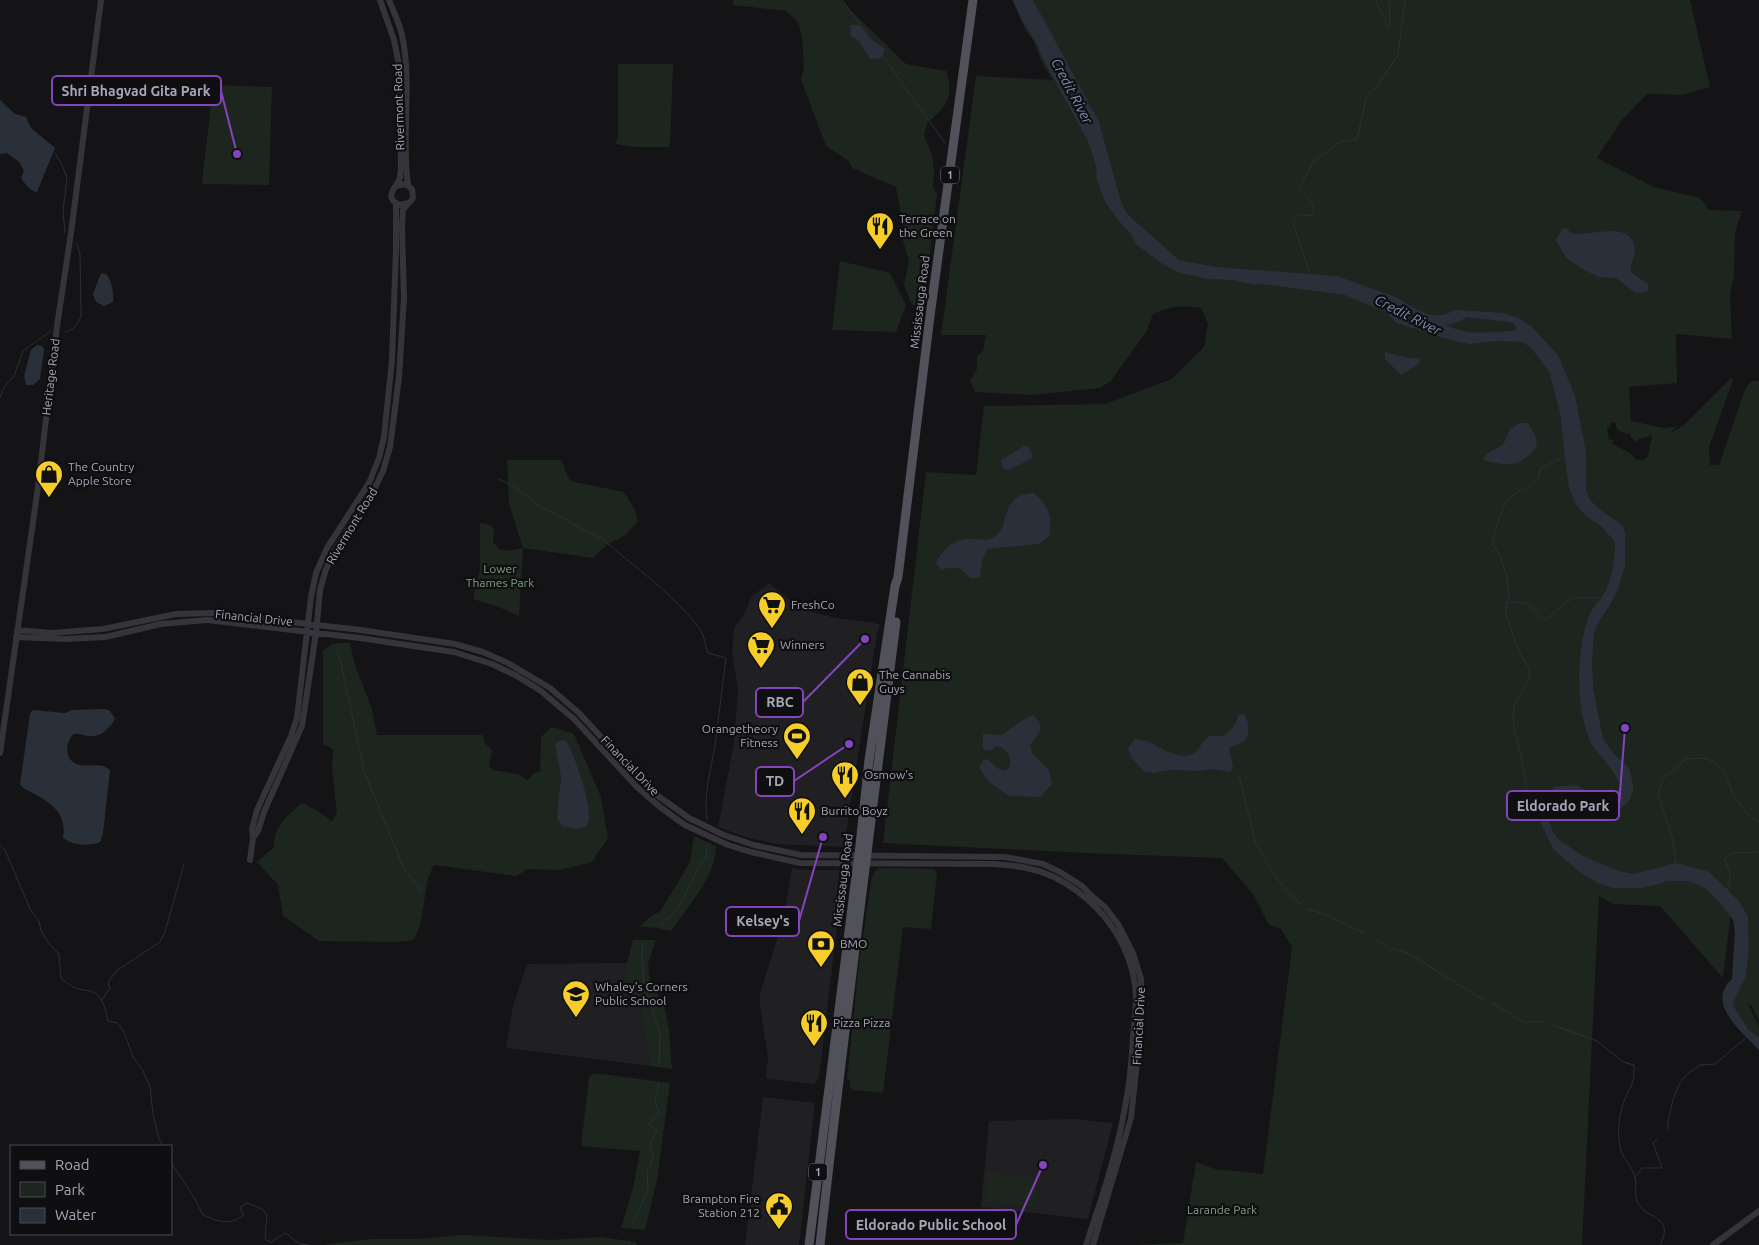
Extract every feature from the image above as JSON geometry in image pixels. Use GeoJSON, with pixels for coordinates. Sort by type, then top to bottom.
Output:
{"type":"FeatureCollection","features":[{"type":"Feature","properties":{"kind":"main road","name":"Mississauga Road"},"geometry":{"type":"LineString","coordinates":[[820,1245],[862,859],[869,760],[895,586],[898,578],[930,316],[973,0]]}},
{"type":"Feature","properties":{"kind":"main road","name":"Mississauga Road"},"geometry":{"type":"LineString","coordinates":[[809,1245],[862,859]]}},
{"type":"Feature","properties":{"kind":"street","name":"Heritage Road"},"geometry":{"type":"LineString","coordinates":[[0,753],[38,487],[57,326],[101,0]]}},
{"type":"Feature","properties":{"kind":"street","name":"Rivermont Road"},"geometry":{"type":"LineString","coordinates":[[380,0],[394,40],[399,65],[401,169],[396,186]]}},
{"type":"Feature","properties":{"kind":"street","name":"Rivermont Road"},"geometry":{"type":"LineString","coordinates":[[389,0],[403,37],[407,65],[406,163],[408,185]]}},
{"type":"Feature","properties":{"kind":"street"},"geometry":{"type":"LineString","coordinates":[[408,185],[412,189],[412,201],[403,206],[396,204],[391,194],[396,186],[408,185]]}},
{"type":"Feature","properties":{"kind":"street","name":"Rivermont Road"},"geometry":{"type":"LineString","coordinates":[[250,860],[253,838],[252,829],[257,810],[291,736],[297,718],[314,579],[321,559],[366,489],[375,471],[382,447],[392,360],[396,204]]}},
{"type":"Feature","properties":{"kind":"street","name":"Rivermont Road"},"geometry":{"type":"LineString","coordinates":[[253,838],[258,831],[264,812],[302,726],[316,633],[320,590],[326,569],[339,544],[374,490],[383,471],[391,442],[399,377],[404,284],[402,224],[403,210],[407,205]]}},
{"type":"Feature","properties":{"kind":"street","name":"Financial Drive"},"geometry":{"type":"LineString","coordinates":[[17,630],[52,633],[103,629],[176,614],[212,613],[439,641],[467,647],[495,657],[531,675],[559,695],[579,712],[649,788],[673,807],[699,823],[736,840],[802,855],[1025,866],[1045,873],[1078,891],[1104,916],[1118,935],[1128,956],[1135,981],[1135,1014],[1131,1065],[1121,1128],[1101,1202],[1086,1245]]}},
{"type":"Feature","properties":{"kind":"street","name":"Financial Drive"},"geometry":{"type":"LineString","coordinates":[[16,637],[65,639],[105,637],[161,624],[207,620],[444,649],[492,664],[532,685],[574,719],[646,796],[690,828],[738,849],[800,862],[1005,857],[1043,864],[1060,872],[1082,886],[1105,907],[1122,932],[1133,953],[1141,979],[1142,993],[1137,1065],[1128,1129],[1093,1245]]}},
{"type":"Feature","properties":{"kind":"street"},"geometry":{"type":"LineString","coordinates":[[1713,1245],[1759,1211]]}},
{"type":"Feature","properties":{"kind":"shaded area"},"geometry":{"type":"Polygon","coordinates":[[[769,583],[790,600],[813,612],[835,618],[880,625],[877,633],[844,847],[777,844],[748,838],[718,827],[734,743],[738,689],[732,653],[734,628],[745,613],[751,597],[769,583]]]}},
{"type":"Feature","properties":{"kind":"shaded area"},"geometry":{"type":"Polygon","coordinates":[[[792,868],[839,870],[843,877],[819,1078],[814,1084],[767,1079],[766,1076],[768,1058],[760,1006],[760,993],[784,918],[792,868]]]}},
{"type":"Feature","properties":{"kind":"shaded area","name":"Whaley's Corners Public School"},"geometry":{"type":"Polygon","coordinates":[[[627,963],[627,991],[640,1010],[650,1066],[506,1048],[513,1006],[527,964],[627,963]]]}},
{"type":"Feature","properties":{"kind":"shaded area"},"geometry":{"type":"Polygon","coordinates":[[[763,1097],[815,1103],[799,1245],[745,1245],[763,1097]]]}},
{"type":"Feature","properties":{"kind":"shaded area"},"geometry":{"type":"Polygon","coordinates":[[[1074,1119],[1113,1123],[1088,1219],[981,1207],[989,1121],[1074,1119]]]}},
{"type":"Feature","properties":{"kind":"green space"},"geometry":{"type":"Polygon","coordinates":[[[733,0],[840,0],[906,64],[946,71],[949,80],[947,101],[944,107],[927,123],[924,136],[932,155],[934,170],[933,187],[937,194],[928,270],[920,312],[911,303],[904,285],[909,261],[903,241],[904,231],[896,187],[852,168],[849,161],[826,146],[801,80],[804,67],[802,37],[798,22],[786,11],[733,5],[733,0]]]}},
{"type":"Feature","properties":{"kind":"green space","name":"Larande Park"},"geometry":{"type":"Polygon","coordinates":[[[1012,0],[1690,0],[1710,87],[1682,95],[1647,94],[1622,120],[1597,158],[1654,187],[1700,198],[1709,210],[1742,211],[1735,233],[1734,275],[1730,296],[1732,339],[1676,334],[1677,383],[1629,387],[1631,421],[1665,428],[1678,426],[1670,433],[1683,426],[1731,378],[1733,380],[1709,447],[1710,465],[1719,465],[1746,387],[1752,381],[1759,381],[1759,1022],[1752,1006],[1748,1004],[1759,1026],[1759,1037],[1748,1029],[1734,1008],[1733,1002],[1746,976],[1749,949],[1748,916],[1733,896],[1723,978],[1660,906],[1613,904],[1599,896],[1582,1245],[1131,1245],[1183,1243],[1196,1162],[1215,1169],[1263,1174],[1292,947],[1280,928],[1269,925],[1253,894],[1222,858],[883,843],[926,472],[976,475],[984,406],[1105,404],[1172,379],[1204,347],[1208,324],[1201,308],[1182,306],[1165,309],[1153,314],[1147,331],[1111,381],[1100,388],[1032,395],[975,392],[970,381],[977,369],[977,356],[983,351],[986,335],[941,335],[976,76],[1053,80],[1042,63],[1034,42],[1025,29],[1012,0]],[[1610,422],[1610,427],[1607,428],[1609,439],[1614,440],[1612,443],[1631,454],[1637,460],[1646,458],[1649,453],[1651,436],[1639,439],[1635,443],[1629,433],[1626,434],[1618,430],[1616,423],[1610,422]]]}},
{"type":"Feature","properties":{"kind":"green space"},"geometry":{"type":"Polygon","coordinates":[[[618,64],[673,64],[670,147],[634,147],[615,144],[618,136],[618,64]]]}},
{"type":"Feature","properties":{"kind":"green space"},"geometry":{"type":"Polygon","coordinates":[[[211,85],[272,87],[269,185],[203,184],[211,85]]]}},
{"type":"Feature","properties":{"kind":"green space"},"geometry":{"type":"Polygon","coordinates":[[[840,261],[890,273],[906,305],[896,332],[832,330],[840,261]]]}},
{"type":"Feature","properties":{"kind":"green space"},"geometry":{"type":"Polygon","coordinates":[[[507,460],[561,460],[570,481],[624,492],[635,510],[638,522],[624,536],[608,544],[593,558],[523,548],[509,504],[507,460]]]}},
{"type":"Feature","properties":{"kind":"green space","name":"Lower Thames Park"},"geometry":{"type":"Polygon","coordinates":[[[480,523],[488,524],[494,528],[493,542],[499,549],[507,551],[523,548],[519,616],[473,599],[480,569],[480,523]]]}},
{"type":"Feature","properties":{"kind":"green space"},"geometry":{"type":"Polygon","coordinates":[[[350,643],[355,665],[372,709],[377,735],[482,735],[485,743],[492,750],[489,766],[493,770],[517,774],[528,780],[534,773],[540,771],[541,737],[550,728],[574,734],[601,797],[608,838],[592,862],[560,870],[528,869],[516,876],[434,865],[428,878],[420,926],[413,940],[398,942],[319,941],[283,916],[278,885],[257,862],[274,847],[276,833],[282,822],[302,803],[332,821],[337,812],[332,769],[333,749],[323,744],[323,651],[332,644],[350,643]]]}},
{"type":"Feature","properties":{"kind":"green space"},"geometry":{"type":"Polygon","coordinates":[[[694,836],[716,846],[712,868],[700,891],[671,931],[639,927],[651,916],[660,912],[690,862],[694,836]]]}},
{"type":"Feature","properties":{"kind":"green space"},"geometry":{"type":"Polygon","coordinates":[[[879,868],[934,869],[937,873],[931,929],[903,927],[883,1093],[853,1090],[850,1086],[850,1080],[847,1079],[859,963],[872,876],[874,876],[874,872],[879,868]]]}},
{"type":"Feature","properties":{"kind":"green space"},"geometry":{"type":"Polygon","coordinates":[[[633,940],[656,940],[648,964],[650,984],[663,1001],[669,1029],[672,1069],[650,1066],[640,1010],[627,991],[627,963],[633,940]]]}},
{"type":"Feature","properties":{"kind":"green space"},"geometry":{"type":"Polygon","coordinates":[[[594,1073],[670,1083],[657,1180],[645,1230],[621,1228],[633,1188],[640,1151],[581,1146],[589,1077],[594,1073]]]}},
{"type":"Feature","properties":{"kind":"green space"},"geometry":{"type":"Polygon","coordinates":[[[988,1172],[1038,1178],[1034,1207],[985,1201],[988,1172]]]}},
{"type":"Feature","properties":{"kind":"green space"},"geometry":{"type":"Polygon","coordinates":[[[463,1235],[549,1240],[601,1237],[636,1242],[637,1245],[322,1245],[370,1239],[419,1239],[463,1235]]]}},
{"type":"Feature","properties":{"kind":"water","name":"Credit River"},"geometry":{"type":"Polygon","coordinates":[[[1013,0],[1033,0],[1099,122],[1121,202],[1127,214],[1179,260],[1216,267],[1337,276],[1398,298],[1430,315],[1444,315],[1455,310],[1504,313],[1520,319],[1532,327],[1558,355],[1575,396],[1586,452],[1586,492],[1599,509],[1623,527],[1625,533],[1625,566],[1618,589],[1594,633],[1592,662],[1593,688],[1603,739],[1613,753],[1629,768],[1633,791],[1629,801],[1619,810],[1608,813],[1601,813],[1562,796],[1555,798],[1550,808],[1549,820],[1552,830],[1559,840],[1583,856],[1618,871],[1634,874],[1676,863],[1709,872],[1738,900],[1748,916],[1749,949],[1746,976],[1733,1002],[1734,1007],[1748,1029],[1759,1037],[1759,1050],[1736,1026],[1724,1007],[1722,998],[1725,988],[1732,979],[1735,932],[1733,920],[1723,906],[1706,889],[1689,881],[1666,881],[1641,888],[1613,888],[1598,883],[1581,873],[1553,849],[1539,819],[1539,802],[1542,797],[1555,787],[1577,785],[1596,798],[1608,802],[1613,800],[1617,794],[1620,784],[1591,743],[1582,714],[1579,680],[1585,630],[1590,613],[1602,597],[1611,577],[1615,542],[1601,526],[1586,516],[1575,503],[1569,487],[1560,413],[1550,374],[1542,362],[1531,348],[1523,342],[1496,341],[1470,344],[1455,341],[1396,323],[1386,312],[1345,295],[1262,284],[1255,285],[1232,280],[1209,279],[1180,273],[1161,263],[1136,244],[1131,234],[1106,203],[1097,181],[1096,166],[1088,141],[1043,59],[1037,44],[1022,20],[1013,0]],[[1467,317],[1446,325],[1471,332],[1513,331],[1517,328],[1509,322],[1467,317]]]}},
{"type":"Feature","properties":{"kind":"water"},"geometry":{"type":"Polygon","coordinates":[[[850,25],[859,25],[872,40],[885,49],[881,58],[870,59],[858,40],[851,36],[850,25]]]}},
{"type":"Feature","properties":{"kind":"water"},"geometry":{"type":"Polygon","coordinates":[[[0,100],[15,114],[26,117],[31,128],[55,148],[37,192],[30,189],[21,178],[24,171],[19,162],[7,153],[0,154],[0,100]]]}},
{"type":"Feature","properties":{"kind":"water"},"geometry":{"type":"Polygon","coordinates":[[[1563,228],[1568,229],[1570,233],[1577,234],[1624,233],[1630,238],[1635,249],[1631,272],[1648,284],[1648,290],[1643,293],[1636,293],[1616,278],[1599,277],[1566,258],[1556,240],[1563,228]]]}},
{"type":"Feature","properties":{"kind":"water"},"geometry":{"type":"Polygon","coordinates":[[[101,273],[106,274],[108,277],[113,295],[113,302],[104,306],[96,302],[93,294],[101,273]]]}},
{"type":"Feature","properties":{"kind":"water"},"geometry":{"type":"Polygon","coordinates":[[[37,345],[42,346],[44,350],[40,379],[33,385],[26,385],[24,376],[31,350],[37,345]]]}},
{"type":"Feature","properties":{"kind":"water"},"geometry":{"type":"Polygon","coordinates":[[[1385,352],[1420,360],[1417,365],[1401,375],[1385,359],[1385,352]]]}},
{"type":"Feature","properties":{"kind":"water"},"geometry":{"type":"Polygon","coordinates":[[[1520,423],[1528,423],[1537,441],[1535,448],[1526,458],[1511,464],[1483,460],[1489,453],[1503,445],[1510,429],[1520,423]]]}},
{"type":"Feature","properties":{"kind":"water"},"geometry":{"type":"Polygon","coordinates":[[[1024,446],[1028,446],[1033,454],[1031,459],[1008,470],[1003,468],[1001,461],[1024,446]]]}},
{"type":"Feature","properties":{"kind":"water"},"geometry":{"type":"Polygon","coordinates":[[[1033,493],[1043,502],[1050,517],[1049,536],[1039,544],[987,549],[982,561],[980,577],[973,579],[962,569],[941,569],[936,563],[942,553],[956,542],[967,539],[987,539],[998,534],[1002,528],[1009,506],[1014,500],[1021,495],[1033,493]]]}},
{"type":"Feature","properties":{"kind":"water"},"geometry":{"type":"Polygon","coordinates":[[[33,710],[65,713],[72,710],[109,710],[115,718],[108,729],[101,734],[92,736],[72,735],[68,744],[68,754],[76,764],[100,765],[110,770],[103,834],[100,842],[86,845],[76,844],[63,838],[64,828],[62,820],[53,806],[23,788],[20,784],[30,714],[33,710]]]}},
{"type":"Feature","properties":{"kind":"water"},"geometry":{"type":"Polygon","coordinates":[[[1239,714],[1244,714],[1246,717],[1248,735],[1244,741],[1229,748],[1233,767],[1230,772],[1212,769],[1144,772],[1132,758],[1128,749],[1134,739],[1148,742],[1168,752],[1182,756],[1193,754],[1208,737],[1224,735],[1230,731],[1239,714]]]}},
{"type":"Feature","properties":{"kind":"water"},"geometry":{"type":"Polygon","coordinates":[[[1033,715],[1041,727],[1039,734],[1030,745],[1032,753],[1049,770],[1052,784],[1040,797],[1009,796],[989,782],[979,766],[983,760],[987,759],[1001,770],[1008,769],[1010,765],[1009,756],[1003,748],[997,746],[990,751],[983,749],[983,734],[1002,735],[1033,715]]]}},
{"type":"Feature","properties":{"kind":"water"},"geometry":{"type":"Polygon","coordinates":[[[561,740],[566,741],[570,748],[582,779],[589,812],[589,821],[586,827],[577,829],[562,826],[557,818],[561,777],[555,744],[561,740]]]}},
{"type":"Feature","properties":{"kind":"waterway"},"geometry":{"type":"LineString","coordinates":[[842,0],[867,33]]}},
{"type":"Feature","properties":{"kind":"waterway"},"geometry":{"type":"LineString","coordinates":[[1376,0],[1385,19],[1386,26],[1390,28]]}},
{"type":"Feature","properties":{"kind":"waterway"},"geometry":{"type":"LineString","coordinates":[[1389,0],[1390,28]]}},
{"type":"Feature","properties":{"kind":"waterway"},"geometry":{"type":"LineString","coordinates":[[1311,276],[1294,226],[1294,219],[1299,214],[1313,216],[1314,211],[1310,200],[1299,188],[1313,162],[1340,142],[1357,139],[1367,95],[1378,85],[1398,55],[1405,0]]}},
{"type":"Feature","properties":{"kind":"waterway"},"geometry":{"type":"LineString","coordinates":[[882,55],[945,143]]}},
{"type":"Feature","properties":{"kind":"waterway"},"geometry":{"type":"LineString","coordinates":[[55,153],[67,178],[63,211],[65,233]]}},
{"type":"Feature","properties":{"kind":"waterway"},"geometry":{"type":"LineString","coordinates":[[65,332],[73,328],[81,316],[80,254],[77,244]]}},
{"type":"Feature","properties":{"kind":"waterway"},"geometry":{"type":"LineString","coordinates":[[0,398],[4,387],[14,376],[23,351],[51,331]]}},
{"type":"Feature","properties":{"kind":"waterway"},"geometry":{"type":"LineString","coordinates":[[1538,810],[1526,786],[1513,714],[1515,704],[1529,679],[1529,668],[1521,656],[1506,616],[1506,603],[1509,597],[1507,577],[1501,559],[1492,542],[1502,511],[1508,500],[1517,492],[1534,484],[1541,468],[1566,456]]}},
{"type":"Feature","properties":{"kind":"waterway"},"geometry":{"type":"LineString","coordinates":[[498,479],[517,488],[540,507],[601,538],[680,606],[701,631],[708,653],[726,658],[707,792],[707,819]]}},
{"type":"Feature","properties":{"kind":"waterway"},"geometry":{"type":"LineString","coordinates":[[1507,603],[1520,602],[1526,604],[1545,620],[1566,602],[1574,598],[1600,598]]}},
{"type":"Feature","properties":{"kind":"waterway"},"geometry":{"type":"LineString","coordinates":[[337,651],[364,771],[404,869],[422,891]]}},
{"type":"Feature","properties":{"kind":"waterway"},"geometry":{"type":"LineString","coordinates":[[1676,863],[1673,840],[1658,795],[1662,780],[1686,759],[1706,759],[1720,767],[1739,803],[1750,816],[1759,822]]}},
{"type":"Feature","properties":{"kind":"waterway"},"geometry":{"type":"LineString","coordinates":[[1239,775],[1256,845],[1280,883],[1301,904]]}},
{"type":"Feature","properties":{"kind":"waterway"},"geometry":{"type":"LineString","coordinates":[[0,845],[5,850],[31,911],[39,921],[41,931],[59,954],[61,978],[70,985],[96,994],[100,998],[108,1021],[117,1023],[124,1032],[133,1057],[142,1069],[150,1087],[153,1114],[159,1139],[162,1145]]}},
{"type":"Feature","properties":{"kind":"waterway"},"geometry":{"type":"LineString","coordinates":[[659,925],[670,917],[681,903],[701,863],[706,857],[707,846]]}},
{"type":"Feature","properties":{"kind":"waterway"},"geometry":{"type":"LineString","coordinates":[[1726,889],[1729,888],[1730,873],[1725,859],[1732,853],[1759,852]]}},
{"type":"Feature","properties":{"kind":"waterway"},"geometry":{"type":"LineString","coordinates":[[102,1000],[110,988],[108,983],[116,971],[160,942],[165,932],[184,864]]}},
{"type":"Feature","properties":{"kind":"waterway"},"geometry":{"type":"LineString","coordinates":[[1307,909],[1324,914],[1364,933]]}},
{"type":"Feature","properties":{"kind":"waterway"},"geometry":{"type":"LineString","coordinates":[[1376,940],[1387,947]]}},
{"type":"Feature","properties":{"kind":"waterway"},"geometry":{"type":"LineString","coordinates":[[643,943],[644,984],[660,1034],[659,1065]]}},
{"type":"Feature","properties":{"kind":"waterway"},"geometry":{"type":"LineString","coordinates":[[1391,948],[1408,953],[1485,1001]]}},
{"type":"Feature","properties":{"kind":"waterway"},"geometry":{"type":"LineString","coordinates":[[1492,1003],[1524,1022],[1545,1022]]}},
{"type":"Feature","properties":{"kind":"waterway"},"geometry":{"type":"LineString","coordinates":[[1553,1025],[1597,1041],[1623,1062],[1634,1065],[1633,1082],[1621,1112],[1619,1142],[1621,1151],[1634,1174],[1637,1201],[1646,1212],[1658,1219],[1664,1228],[1664,1235],[1660,1245]]}},
{"type":"Feature","properties":{"kind":"waterway"},"geometry":{"type":"LineString","coordinates":[[1668,1129],[1673,1099],[1686,1075],[1700,1065],[1715,1064],[1747,1037]]}},
{"type":"Feature","properties":{"kind":"waterway"},"geometry":{"type":"LineString","coordinates":[[632,1225],[648,1190],[647,1172],[653,1158],[650,1143],[657,1131],[649,1124],[659,1113],[655,1099],[659,1084]]}},
{"type":"Feature","properties":{"kind":"waterway"},"geometry":{"type":"LineString","coordinates":[[1635,1177],[1642,1168],[1662,1168],[1653,1143],[1657,1139]]}},
{"type":"Feature","properties":{"kind":"waterway"},"geometry":{"type":"LineString","coordinates":[[172,1164],[196,1200],[202,1214],[218,1221],[234,1221],[244,1215],[241,1211],[241,1206],[247,1203],[262,1209],[267,1215],[266,1240],[271,1242],[285,1233],[300,1244],[309,1245]]}},
{"type":"Feature","properties":{"kind":"place","name":"Shri Bhagvad Gita Park"},"geometry":{"type":"Point","coordinates":[237,154]}},
{"type":"Feature","properties":{"kind":"place","name":"Terrace on the Green"},"geometry":{"type":"Point","coordinates":[880,250]}},
{"type":"Feature","properties":{"kind":"place","name":"The Country Apple Store"},"geometry":{"type":"Point","coordinates":[49,498]}},
{"type":"Feature","properties":{"kind":"place","name":"FreshCo"},"geometry":{"type":"Point","coordinates":[772,629]}},
{"type":"Feature","properties":{"kind":"place","name":"RBC"},"geometry":{"type":"Point","coordinates":[865,639]}},
{"type":"Feature","properties":{"kind":"place","name":"Winners"},"geometry":{"type":"Point","coordinates":[761,669]}},
{"type":"Feature","properties":{"kind":"place","name":"The Cannabis Guys"},"geometry":{"type":"Point","coordinates":[860,706]}},
{"type":"Feature","properties":{"kind":"place","name":"Eldorado Park"},"geometry":{"type":"Point","coordinates":[1625,728]}},
{"type":"Feature","properties":{"kind":"place","name":"TD"},"geometry":{"type":"Point","coordinates":[849,744]}},
{"type":"Feature","properties":{"kind":"place","name":"Orangetheory Fitness"},"geometry":{"type":"Point","coordinates":[797,760]}},
{"type":"Feature","properties":{"kind":"place","name":"Osmow's"},"geometry":{"type":"Point","coordinates":[845,799]}},
{"type":"Feature","properties":{"kind":"place","name":"Burrito Boyz"},"geometry":{"type":"Point","coordinates":[802,835]}},
{"type":"Feature","properties":{"kind":"place","name":"Kelsey's"},"geometry":{"type":"Point","coordinates":[823,837]}},
{"type":"Feature","properties":{"kind":"place","name":"BMO"},"geometry":{"type":"Point","coordinates":[821,968]}},
{"type":"Feature","properties":{"kind":"place","name":"Whaley's Corners Public School"},"geometry":{"type":"Point","coordinates":[576,1018]}},
{"type":"Feature","properties":{"kind":"place","name":"Pizza Pizza"},"geometry":{"type":"Point","coordinates":[814,1047]}},
{"type":"Feature","properties":{"kind":"place","name":"Eldorado Public School"},"geometry":{"type":"Point","coordinates":[1043,1165]}},
{"type":"Feature","properties":{"kind":"place","name":"Brampton Fire Station 212"},"geometry":{"type":"Point","coordinates":[779,1230]}}]}
